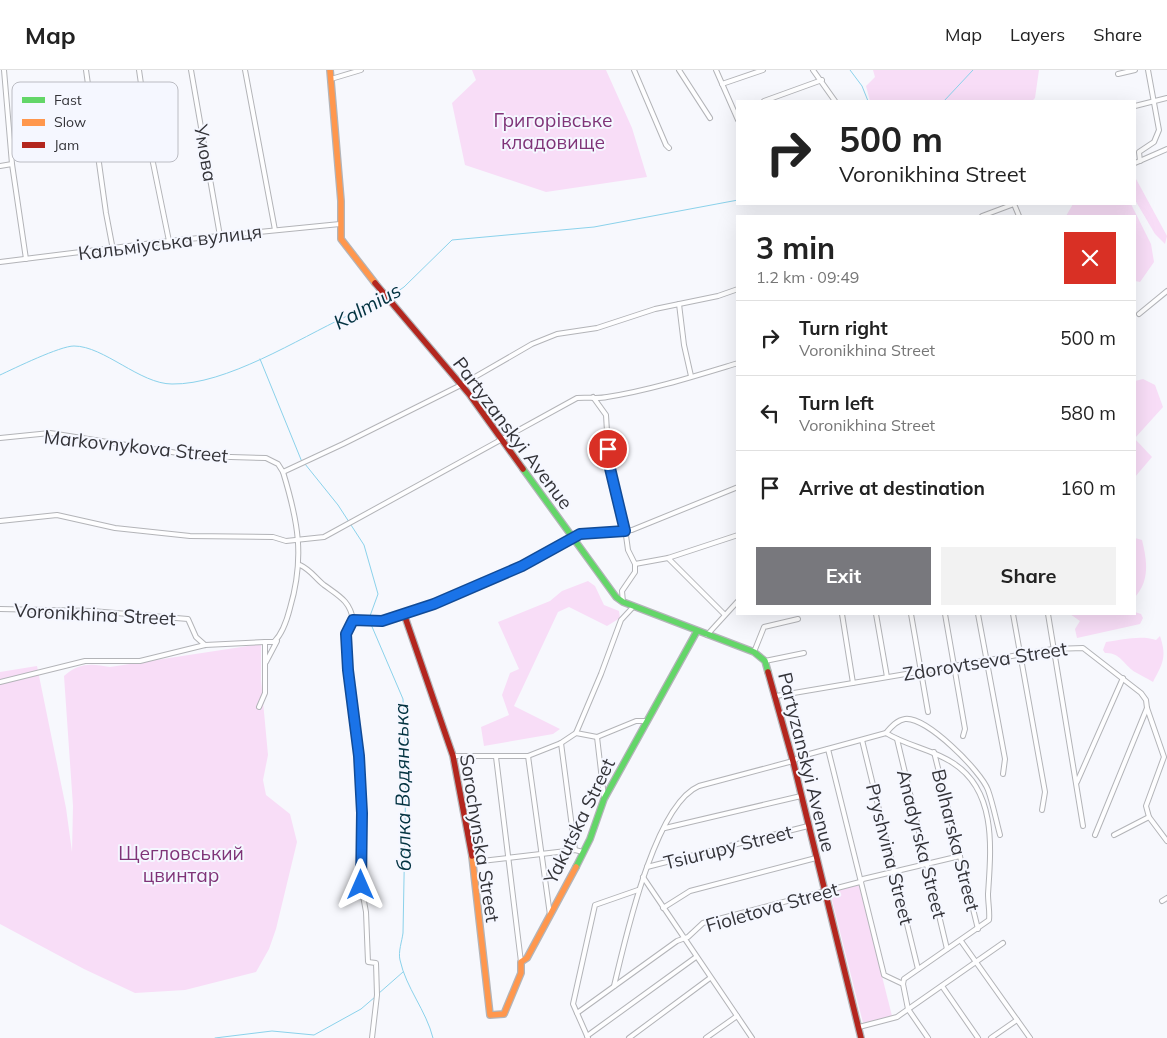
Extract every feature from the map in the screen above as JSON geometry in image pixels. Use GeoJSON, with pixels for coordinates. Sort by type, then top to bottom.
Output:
{"type":"FeatureCollection","features":[{"type":"Feature","properties":{"kind":"street"},"geometry":{"type":"LineString","coordinates":[[4,70],[12,164],[26,259]]}},
{"type":"Feature","properties":{"kind":"street","name":"Умова"},"geometry":{"type":"LineString","coordinates":[[191,70],[220,236]]}},
{"type":"Feature","properties":{"kind":"street"},"geometry":{"type":"LineString","coordinates":[[245,70],[275,230]]}},
{"type":"Feature","properties":{"kind":"street","name":"Partyzanskyi Avenue"},"geometry":{"type":"LineString","coordinates":[[330,70],[341,239],[348,252],[461,385],[610,590],[623,602],[754,652],[765,661],[793,761],[861,1038]]}},
{"type":"Feature","properties":{"kind":"street"},"geometry":{"type":"LineString","coordinates":[[332,79],[361,70]]}},
{"type":"Feature","properties":{"kind":"street"},"geometry":{"type":"LineString","coordinates":[[634,70],[666,145],[670,148]]}},
{"type":"Feature","properties":{"kind":"street"},"geometry":{"type":"LineString","coordinates":[[680,70],[710,118]]}},
{"type":"Feature","properties":{"kind":"street"},"geometry":{"type":"LineString","coordinates":[[716,70],[736,112]]}},
{"type":"Feature","properties":{"kind":"street"},"geometry":{"type":"LineString","coordinates":[[722,84],[763,70]]}},
{"type":"Feature","properties":{"kind":"street"},"geometry":{"type":"LineString","coordinates":[[813,70],[822,80],[834,100]]}},
{"type":"Feature","properties":{"kind":"street"},"geometry":{"type":"LineString","coordinates":[[1118,74],[1135,70]]}},
{"type":"Feature","properties":{"kind":"street"},"geometry":{"type":"LineString","coordinates":[[1140,161],[1140,152],[1154,142],[1159,130],[1148,70]]}},
{"type":"Feature","properties":{"kind":"street"},"geometry":{"type":"LineString","coordinates":[[767,100],[822,80]]}},
{"type":"Feature","properties":{"kind":"street"},"geometry":{"type":"LineString","coordinates":[[1136,106],[1167,98]]}},
{"type":"Feature","properties":{"kind":"street"},"geometry":{"type":"LineString","coordinates":[[1136,163],[1167,149]]}},
{"type":"Feature","properties":{"kind":"street"},"geometry":{"type":"LineString","coordinates":[[99,162],[113,250]]}},
{"type":"Feature","properties":{"kind":"street"},"geometry":{"type":"LineString","coordinates":[[153,162],[169,241]]}},
{"type":"Feature","properties":{"kind":"street"},"geometry":{"type":"LineString","coordinates":[[0,166],[12,164]]}},
{"type":"Feature","properties":{"kind":"street"},"geometry":{"type":"LineString","coordinates":[[985,215],[1011,205]]}},
{"type":"Feature","properties":{"kind":"street","name":"Кальміуська вулиця"},"geometry":{"type":"LineString","coordinates":[[0,262],[113,250],[169,241],[340,224]]}},
{"type":"Feature","properties":{"kind":"street"},"geometry":{"type":"LineString","coordinates":[[265,663],[280,635],[298,583],[300,566],[295,514],[283,472],[461,385],[532,344],[557,334],[597,328],[679,304],[718,296],[736,289]]}},
{"type":"Feature","properties":{"kind":"street"},"geometry":{"type":"LineString","coordinates":[[1139,314],[1167,291]]}},
{"type":"Feature","properties":{"kind":"street"},"geometry":{"type":"LineString","coordinates":[[679,304],[684,345],[691,376]]}},
{"type":"Feature","properties":{"kind":"street"},"geometry":{"type":"LineString","coordinates":[[0,521],[57,516],[115,528],[190,536],[273,537],[286,541],[324,536],[353,522],[577,398],[593,396],[605,398],[736,364]]}},
{"type":"Feature","properties":{"kind":"street"},"geometry":{"type":"LineString","coordinates":[[593,396],[606,415],[609,464],[628,550],[635,564],[635,572],[622,591],[623,602]]}},
{"type":"Feature","properties":{"kind":"street","name":"Markovnykova Street"},"geometry":{"type":"LineString","coordinates":[[0,438],[50,433],[197,456],[266,458],[278,464],[283,472]]}},
{"type":"Feature","properties":{"kind":"street"},"geometry":{"type":"LineString","coordinates":[[353,620],[366,619],[376,621],[434,604],[522,566],[580,534],[632,530],[736,488]]}},
{"type":"Feature","properties":{"kind":"street"},"geometry":{"type":"LineString","coordinates":[[635,564],[668,558],[736,536]]}},
{"type":"Feature","properties":{"kind":"street"},"geometry":{"type":"LineString","coordinates":[[668,558],[724,614]]}},
{"type":"Feature","properties":{"kind":"street"},"geometry":{"type":"LineString","coordinates":[[300,566],[308,569],[324,585],[342,597],[351,610],[353,620],[346,634],[348,670],[359,756],[362,813],[361,885],[366,912],[368,962],[376,963],[376,995],[372,1038]]}},
{"type":"Feature","properties":{"kind":"street"},"geometry":{"type":"LineString","coordinates":[[707,634],[736,603]]}},
{"type":"Feature","properties":{"kind":"street"},"geometry":{"type":"LineString","coordinates":[[454,756],[528,756],[561,743],[576,733],[621,620],[634,606]]}},
{"type":"Feature","properties":{"kind":"street","name":"Voronikhina Street"},"geometry":{"type":"LineString","coordinates":[[0,609],[92,611],[188,619],[196,637],[205,645]]}},
{"type":"Feature","properties":{"kind":"street","name":"Sorochynska Street"},"geometry":{"type":"LineString","coordinates":[[404,614],[454,756],[473,862],[490,1015]]}},
{"type":"Feature","properties":{"kind":"street"},"geometry":{"type":"LineString","coordinates":[[842,615],[853,683]]}},
{"type":"Feature","properties":{"kind":"street"},"geometry":{"type":"LineString","coordinates":[[876,615],[887,677]]}},
{"type":"Feature","properties":{"kind":"street"},"geometry":{"type":"LineString","coordinates":[[911,615],[928,712]]}},
{"type":"Feature","properties":{"kind":"street"},"geometry":{"type":"LineString","coordinates":[[945,615],[965,729],[963,736]]}},
{"type":"Feature","properties":{"kind":"street"},"geometry":{"type":"LineString","coordinates":[[978,615],[1005,759],[1003,774]]}},
{"type":"Feature","properties":{"kind":"street"},"geometry":{"type":"LineString","coordinates":[[1013,615],[1045,792],[1042,810]]}},
{"type":"Feature","properties":{"kind":"street"},"geometry":{"type":"LineString","coordinates":[[1048,615],[1083,826]]}},
{"type":"Feature","properties":{"kind":"street"},"geometry":{"type":"LineString","coordinates":[[754,652],[764,627],[798,619]]}},
{"type":"Feature","properties":{"kind":"street","name":"Yakutska Street"},"geometry":{"type":"LineString","coordinates":[[490,1015],[504,1014],[521,973],[521,962],[527,958],[550,915],[583,852],[604,799],[646,720],[697,631]]}},
{"type":"Feature","properties":{"kind":"street"},"geometry":{"type":"LineString","coordinates":[[0,682],[85,662],[140,660],[205,645],[274,642],[280,635]]}},
{"type":"Feature","properties":{"kind":"street"},"geometry":{"type":"LineString","coordinates":[[259,707],[265,693],[265,642]]}},
{"type":"Feature","properties":{"kind":"street","name":"Zdorovtseva Street"},"geometry":{"type":"LineString","coordinates":[[776,696],[1020,654],[1053,649],[1083,648],[1123,678],[1141,693],[1146,700],[1164,757],[1146,806],[1149,817]]}},
{"type":"Feature","properties":{"kind":"street"},"geometry":{"type":"LineString","coordinates":[[765,661],[804,653]]}},
{"type":"Feature","properties":{"kind":"street"},"geometry":{"type":"LineString","coordinates":[[1076,782],[1123,678]]}},
{"type":"Feature","properties":{"kind":"street"},"geometry":{"type":"LineString","coordinates":[[1095,835],[1147,708]]}},
{"type":"Feature","properties":{"kind":"street"},"geometry":{"type":"LineString","coordinates":[[614,986],[643,877],[680,800],[694,788],[793,761],[802,756],[828,748],[886,733],[895,724],[905,719],[914,720],[942,738],[981,777],[988,790],[1000,835]]}},
{"type":"Feature","properties":{"kind":"street"},"geometry":{"type":"LineString","coordinates":[[576,733],[597,737],[636,721],[646,720]]}},
{"type":"Feature","properties":{"kind":"street"},"geometry":{"type":"LineString","coordinates":[[886,733],[897,739],[934,751],[967,773],[977,790],[989,820],[989,918],[987,923],[904,979],[902,984],[908,1009],[928,1038]]}},
{"type":"Feature","properties":{"kind":"street"},"geometry":{"type":"LineString","coordinates":[[597,737],[604,799]]}},
{"type":"Feature","properties":{"kind":"street","name":"Anadyrska Street"},"geometry":{"type":"LineString","coordinates":[[897,739],[947,949]]}},
{"type":"Feature","properties":{"kind":"street","name":"Pryshvina Street"},"geometry":{"type":"LineString","coordinates":[[862,740],[918,969]]}},
{"type":"Feature","properties":{"kind":"street"},"geometry":{"type":"LineString","coordinates":[[561,743],[574,850]]}},
{"type":"Feature","properties":{"kind":"street"},"geometry":{"type":"LineString","coordinates":[[828,748],[884,975],[902,984]]}},
{"type":"Feature","properties":{"kind":"street","name":"Bolharska Street"},"geometry":{"type":"LineString","coordinates":[[934,751],[978,929]]}},
{"type":"Feature","properties":{"kind":"street"},"geometry":{"type":"LineString","coordinates":[[528,756],[550,915]]}},
{"type":"Feature","properties":{"kind":"street"},"geometry":{"type":"LineString","coordinates":[[496,757],[521,962]]}},
{"type":"Feature","properties":{"kind":"street"},"geometry":{"type":"LineString","coordinates":[[665,828],[801,796]]}},
{"type":"Feature","properties":{"kind":"street"},"geometry":{"type":"LineString","coordinates":[[1114,835],[1149,817],[1167,841]]}},
{"type":"Feature","properties":{"kind":"street","name":"Tsiurupy Street"},"geometry":{"type":"LineString","coordinates":[[648,867],[808,826]]}},
{"type":"Feature","properties":{"kind":"street"},"geometry":{"type":"LineString","coordinates":[[473,862],[574,850],[583,852]]}},
{"type":"Feature","properties":{"kind":"street","name":"Fioletova Street"},"geometry":{"type":"LineString","coordinates":[[577,1013],[677,941],[684,939],[703,923],[860,882],[863,879],[960,856]]}},
{"type":"Feature","properties":{"kind":"street"},"geometry":{"type":"LineString","coordinates":[[663,908],[690,891],[816,858]]}},
{"type":"Feature","properties":{"kind":"street"},"geometry":{"type":"LineString","coordinates":[[643,877],[752,1038]]}},
{"type":"Feature","properties":{"kind":"street"},"geometry":{"type":"LineString","coordinates":[[638,890],[595,905],[573,1004],[587,1037],[696,957]]}},
{"type":"Feature","properties":{"kind":"street"},"geometry":{"type":"LineString","coordinates":[[1162,901],[1167,898]]}},
{"type":"Feature","properties":{"kind":"street"},"geometry":{"type":"LineString","coordinates":[[961,941],[1030,1038]]}},
{"type":"Feature","properties":{"kind":"street"},"geometry":{"type":"LineString","coordinates":[[859,1027],[897,1017],[1003,943]]}},
{"type":"Feature","properties":{"kind":"street"},"geometry":{"type":"LineString","coordinates":[[630,1038],[710,978]]}},
{"type":"Feature","properties":{"kind":"street"},"geometry":{"type":"LineString","coordinates":[[942,986],[978,1038]]}},
{"type":"Feature","properties":{"kind":"street"},"geometry":{"type":"LineString","coordinates":[[706,1038],[737,1016]]}},
{"type":"Feature","properties":{"kind":"street"},"geometry":{"type":"LineString","coordinates":[[991,1038],[1017,1020]]}},
{"type":"Feature","properties":{"kind":"green space","name":"Григорівське кладовище"},"geometry":{"type":"Polygon","coordinates":[[[472,70],[606,70],[632,128],[647,177],[546,192],[465,165],[452,103],[476,80],[472,70]]]}},
{"type":"Feature","properties":{"kind":"green space"},"geometry":{"type":"Polygon","coordinates":[[[873,70],[1039,70],[1035,98],[1033,100],[870,100],[866,86],[875,77],[873,70]]]}},
{"type":"Feature","properties":{"kind":"green space"},"geometry":{"type":"Polygon","coordinates":[[[1136,179],[1167,236],[1165,244],[1155,234],[1136,202],[1136,179]]]}},
{"type":"Feature","properties":{"kind":"green space"},"geometry":{"type":"Polygon","coordinates":[[[1072,205],[1132,205],[1151,244],[1154,262],[1140,282],[1136,281],[1136,215],[1067,215],[1072,205]]]}},
{"type":"Feature","properties":{"kind":"green space"},"geometry":{"type":"Polygon","coordinates":[[[1143,379],[1155,385],[1163,407],[1136,437],[1136,381],[1143,379]]]}},
{"type":"Feature","properties":{"kind":"green space"},"geometry":{"type":"Polygon","coordinates":[[[1136,440],[1152,457],[1136,476],[1136,440]]]}},
{"type":"Feature","properties":{"kind":"green space"},"geometry":{"type":"Polygon","coordinates":[[[1136,538],[1142,540],[1145,555],[1146,570],[1140,591],[1136,596],[1136,538]]]}},
{"type":"Feature","properties":{"kind":"green space"},"geometry":{"type":"Polygon","coordinates":[[[588,581],[595,586],[604,605],[619,611],[620,618],[607,626],[569,607],[558,612],[514,706],[560,729],[553,734],[484,746],[481,727],[509,715],[502,695],[510,673],[519,669],[498,622],[550,601],[562,591],[588,581]]]}},
{"type":"Feature","properties":{"kind":"green space"},"geometry":{"type":"Polygon","coordinates":[[[1136,612],[1141,614],[1143,618],[1140,624],[1077,638],[1075,629],[1080,621],[1071,615],[1136,615],[1136,612]]]}},
{"type":"Feature","properties":{"kind":"green space"},"geometry":{"type":"Polygon","coordinates":[[[1160,636],[1163,660],[1153,682],[1135,672],[1118,657],[1105,653],[1103,650],[1106,642],[1137,638],[1156,640],[1160,636]]]}},
{"type":"Feature","properties":{"kind":"green space","name":"Щегловський цвинтар"},"geometry":{"type":"Polygon","coordinates":[[[261,644],[261,680],[268,755],[263,780],[266,795],[290,814],[297,842],[276,929],[269,949],[256,972],[185,990],[135,993],[84,969],[0,924],[0,672],[37,666],[66,808],[72,852],[73,806],[64,676],[74,669],[85,665],[110,667],[261,644]]]}},
{"type":"Feature","properties":{"kind":"green space"},"geometry":{"type":"Polygon","coordinates":[[[859,885],[892,1016],[863,1023],[830,892],[859,885]]]}},
{"type":"Feature","properties":{"kind":"waterway"},"geometry":{"type":"LineString","coordinates":[[850,70],[862,86],[868,100]]}},
{"type":"Feature","properties":{"kind":"waterway","name":"Kalmius"},"geometry":{"type":"LineString","coordinates":[[945,100],[973,70]]}},
{"type":"Feature","properties":{"kind":"waterway","name":"Kalmius"},"geometry":{"type":"LineString","coordinates":[[391,296],[404,287],[452,240],[594,227],[736,200]]}},
{"type":"Feature","properties":{"kind":"waterway","name":"Kalmius"},"geometry":{"type":"LineString","coordinates":[[0,375],[48,353],[74,346],[97,352],[147,378],[160,382],[172,384],[193,382],[238,369],[385,300]]}},
{"type":"Feature","properties":{"kind":"waterway","name":"балка Водянська"},"geometry":{"type":"LineString","coordinates":[[260,359],[302,462]]}},
{"type":"Feature","properties":{"kind":"waterway","name":"балка Водянська"},"geometry":{"type":"LineString","coordinates":[[305,464],[338,505],[364,545],[378,594],[370,616],[370,622],[403,699],[406,771],[403,933],[400,957],[407,980],[426,1018],[433,1038]]}},
{"type":"Feature","properties":{"kind":"waterway"},"geometry":{"type":"LineString","coordinates":[[378,994],[403,972]]}},
{"type":"Feature","properties":{"kind":"waterway"},"geometry":{"type":"LineString","coordinates":[[215,1038],[272,1031],[314,1035],[361,1009],[375,997]]}},
{"type":"Feature","properties":{"kind":"traffic: fast"},"geometry":{"type":"LineString","coordinates":[[523,469],[616,597],[623,602],[754,652],[765,661],[768,672]]}},
{"type":"Feature","properties":{"kind":"traffic: fast"},"geometry":{"type":"LineString","coordinates":[[576,867],[590,839],[604,799],[697,631]]}},
{"type":"Feature","properties":{"kind":"traffic: slow"},"geometry":{"type":"LineString","coordinates":[[330,70],[341,201],[341,239],[375,283]]}},
{"type":"Feature","properties":{"kind":"traffic: slow"},"geometry":{"type":"LineString","coordinates":[[472,856],[490,1015],[504,1014],[521,973],[521,962],[527,958],[576,867]]}},
{"type":"Feature","properties":{"kind":"traffic: jam"},"geometry":{"type":"LineString","coordinates":[[375,283],[469,394],[523,469]]}},
{"type":"Feature","properties":{"kind":"traffic: jam"},"geometry":{"type":"LineString","coordinates":[[404,614],[453,756],[472,856]]}},
{"type":"Feature","properties":{"kind":"traffic: jam"},"geometry":{"type":"LineString","coordinates":[[768,672],[793,761],[861,1038]]}},
{"type":"Feature","properties":{"kind":"route"},"geometry":{"type":"LineString","coordinates":[[361,885],[362,813],[359,756],[348,670],[347,628],[353,620],[382,621],[434,604],[522,566],[580,534],[625,531],[609,464],[608,449]]}}]}
